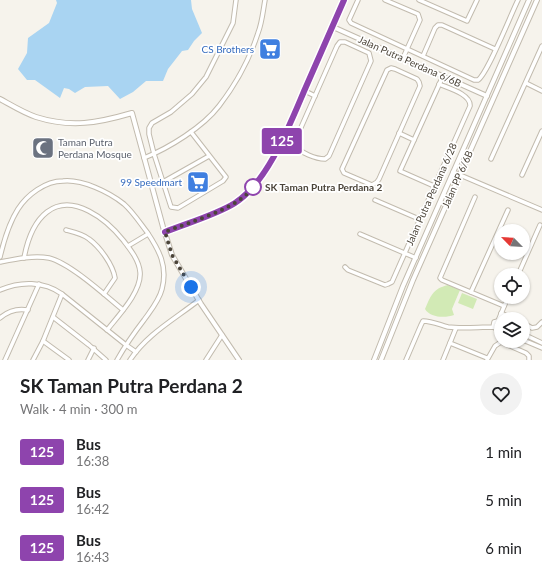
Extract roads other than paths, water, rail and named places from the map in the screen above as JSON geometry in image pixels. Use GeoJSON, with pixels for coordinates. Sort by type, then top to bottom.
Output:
{"type":"FeatureCollection","features":[{"type":"Feature","properties":{"kind":"street"},"geometry":{"type":"LineString","coordinates":[[191,132],[226,177],[223,181],[178,208],[174,208],[172,207],[154,154],[149,128],[152,123],[171,112],[192,94],[206,77],[233,22],[236,0]]}},
{"type":"Feature","properties":{"kind":"street"},"geometry":{"type":"LineString","coordinates":[[144,158],[154,154],[191,132],[219,107],[246,63],[259,32],[265,0]]}},
{"type":"Feature","properties":{"kind":"street"},"geometry":{"type":"LineString","coordinates":[[165,232],[235,203],[249,192],[274,156],[344,0]]}},
{"type":"Feature","properties":{"kind":"street"},"geometry":{"type":"LineString","coordinates":[[358,0],[349,22],[474,80],[481,78],[518,0]]}},
{"type":"Feature","properties":{"kind":"street"},"geometry":{"type":"LineString","coordinates":[[384,0],[418,14],[420,20],[403,58]]}},
{"type":"Feature","properties":{"kind":"street"},"geometry":{"type":"LineString","coordinates":[[419,0],[467,21],[477,0]]}},
{"type":"Feature","properties":{"kind":"street","name":"Jalan PP 6/6B"},"geometry":{"type":"LineString","coordinates":[[374,360],[453,172],[529,0]]}},
{"type":"Feature","properties":{"kind":"street","name":"Jalan PP 6/6B"},"geometry":{"type":"LineString","coordinates":[[381,360],[413,280],[537,0]]}},
{"type":"Feature","properties":{"kind":"street"},"geometry":{"type":"LineString","coordinates":[[423,56],[435,28],[438,25],[442,25],[495,49]]}},
{"type":"Feature","properties":{"kind":"street","name":"Jalan Putra Perdana 6/6B"},"geometry":{"type":"LineString","coordinates":[[333,27],[487,96]]}},
{"type":"Feature","properties":{"kind":"street"},"geometry":{"type":"LineString","coordinates":[[340,42],[345,42],[369,53],[371,61],[329,156],[325,159],[319,159],[297,149],[295,145],[295,141],[315,96],[340,42]]}},
{"type":"Feature","properties":{"kind":"street"},"geometry":{"type":"LineString","coordinates":[[491,159],[542,46]]}},
{"type":"Feature","properties":{"kind":"street"},"geometry":{"type":"LineString","coordinates":[[537,57],[542,59]]}},
{"type":"Feature","properties":{"kind":"street"},"geometry":{"type":"LineString","coordinates":[[391,68],[417,79],[420,86],[399,133],[379,179],[375,184],[372,185],[344,173],[342,169],[387,70],[391,68]]}},
{"type":"Feature","properties":{"kind":"street"},"geometry":{"type":"LineString","coordinates":[[434,186],[400,171],[442,76]]}},
{"type":"Feature","properties":{"kind":"street"},"geometry":{"type":"LineString","coordinates":[[526,83],[542,91]]}},
{"type":"Feature","properties":{"kind":"street","name":"Jalan Putra Perdana 6/28"},"geometry":{"type":"LineString","coordinates":[[345,266],[348,270],[385,285],[392,282],[470,106],[470,101],[467,97],[439,84]]}},
{"type":"Feature","properties":{"kind":"street"},"geometry":{"type":"LineString","coordinates":[[304,91],[315,96]]}},
{"type":"Feature","properties":{"kind":"street"},"geometry":{"type":"LineString","coordinates":[[0,100],[35,117],[74,124],[113,119],[132,113],[165,232],[175,261],[239,360]]}},
{"type":"Feature","properties":{"kind":"street"},"geometry":{"type":"LineString","coordinates":[[522,175],[542,131]]}},
{"type":"Feature","properties":{"kind":"street"},"geometry":{"type":"LineString","coordinates":[[399,133],[414,140]]}},
{"type":"Feature","properties":{"kind":"street"},"geometry":{"type":"LineString","coordinates":[[163,182],[210,156]]}},
{"type":"Feature","properties":{"kind":"street"},"geometry":{"type":"LineString","coordinates":[[453,172],[542,210]]}},
{"type":"Feature","properties":{"kind":"street"},"geometry":{"type":"LineString","coordinates":[[0,257],[10,224],[18,208],[28,197],[40,188],[51,183],[63,180],[81,183],[102,190],[123,204],[138,220],[156,245],[161,257],[163,271],[162,288],[155,305],[117,360]]}},
{"type":"Feature","properties":{"kind":"street"},"geometry":{"type":"LineString","coordinates":[[475,197],[440,278],[504,306],[501,312]]}},
{"type":"Feature","properties":{"kind":"street"},"geometry":{"type":"LineString","coordinates":[[375,200],[419,220]]}},
{"type":"Feature","properties":{"kind":"street"},"geometry":{"type":"LineString","coordinates":[[24,258],[31,236],[41,218],[57,206],[66,205],[92,212],[102,218],[116,231],[128,246],[136,260],[140,272],[138,284],[133,295],[108,330]]}},
{"type":"Feature","properties":{"kind":"street"},"geometry":{"type":"LineString","coordinates":[[471,292],[508,210]]}},
{"type":"Feature","properties":{"kind":"street"},"geometry":{"type":"LineString","coordinates":[[521,268],[540,225]]}},
{"type":"Feature","properties":{"kind":"street"},"geometry":{"type":"LineString","coordinates":[[66,230],[89,238],[113,270],[114,278],[104,294]]}},
{"type":"Feature","properties":{"kind":"street"},"geometry":{"type":"LineString","coordinates":[[128,246],[148,234]]}},
{"type":"Feature","properties":{"kind":"street"},"geometry":{"type":"LineString","coordinates":[[360,234],[416,258]]}},
{"type":"Feature","properties":{"kind":"street"},"geometry":{"type":"LineString","coordinates":[[0,262],[24,258],[47,258],[54,260],[85,280],[122,310]]}},
{"type":"Feature","properties":{"kind":"street"},"geometry":{"type":"LineString","coordinates":[[0,290],[17,284],[39,284],[52,288],[108,330],[126,346],[136,352]]}},
{"type":"Feature","properties":{"kind":"street"},"geometry":{"type":"LineString","coordinates":[[5,360],[39,284]]}},
{"type":"Feature","properties":{"kind":"street"},"geometry":{"type":"LineString","coordinates":[[33,360],[43,341],[62,294]]}},
{"type":"Feature","properties":{"kind":"street"},"geometry":{"type":"LineString","coordinates":[[130,360],[158,330],[199,300]]}},
{"type":"Feature","properties":{"kind":"street"},"geometry":{"type":"LineString","coordinates":[[0,318],[4,314],[15,309],[28,310]]}},
{"type":"Feature","properties":{"kind":"street"},"geometry":{"type":"LineString","coordinates":[[53,317],[94,348],[106,360]]}},
{"type":"Feature","properties":{"kind":"street"},"geometry":{"type":"LineString","coordinates":[[406,360],[423,321],[429,321],[456,328],[493,327],[494,322]]}},
{"type":"Feature","properties":{"kind":"street"},"geometry":{"type":"LineString","coordinates":[[530,327],[537,327],[542,322]]}},
{"type":"Feature","properties":{"kind":"street"},"geometry":{"type":"LineString","coordinates":[[443,360],[456,328]]}},
{"type":"Feature","properties":{"kind":"street"},"geometry":{"type":"LineString","coordinates":[[206,360],[222,335]]}},
{"type":"Feature","properties":{"kind":"street"},"geometry":{"type":"LineString","coordinates":[[530,337],[542,343]]}},
{"type":"Feature","properties":{"kind":"street"},"geometry":{"type":"LineString","coordinates":[[43,341],[69,360]]}},
{"type":"Feature","properties":{"kind":"street"},"geometry":{"type":"LineString","coordinates":[[450,343],[487,359],[495,346],[501,342],[526,353],[529,356],[529,360]]}},
{"type":"Feature","properties":{"kind":"street"},"geometry":{"type":"LineString","coordinates":[[530,343],[542,348]]}},
{"type":"Feature","properties":{"kind":"street"},"geometry":{"type":"LineString","coordinates":[[88,360],[94,348]]}},
{"type":"Feature","properties":{"kind":"street"},"geometry":{"type":"LineString","coordinates":[[60,360],[62,355]]}},
{"type":"Feature","properties":{"kind":"water"},"geometry":{"type":"Polygon","coordinates":[[[56,0],[191,0],[192,9],[202,33],[188,50],[182,51],[168,69],[163,81],[146,81],[133,92],[120,99],[108,86],[85,87],[75,93],[64,88],[60,98],[35,80],[27,80],[18,69],[27,53],[28,38],[49,23],[57,3],[56,0]]]}},
{"type":"Feature","properties":{"kind":"place","name":"CS Brothers"},"geometry":{"type":"Point","coordinates":[270,49]}},
{"type":"Feature","properties":{"kind":"place","name":"Taman Putra Perdana Mosque"},"geometry":{"type":"Point","coordinates":[43,148]}},
{"type":"Feature","properties":{"kind":"place","name":"99 Speedmart"},"geometry":{"type":"Point","coordinates":[198,182]}},
{"type":"Feature","properties":{"kind":"place","name":"SK Taman Putra Perdana 2"},"geometry":{"type":"Point","coordinates":[253,187]}}]}
